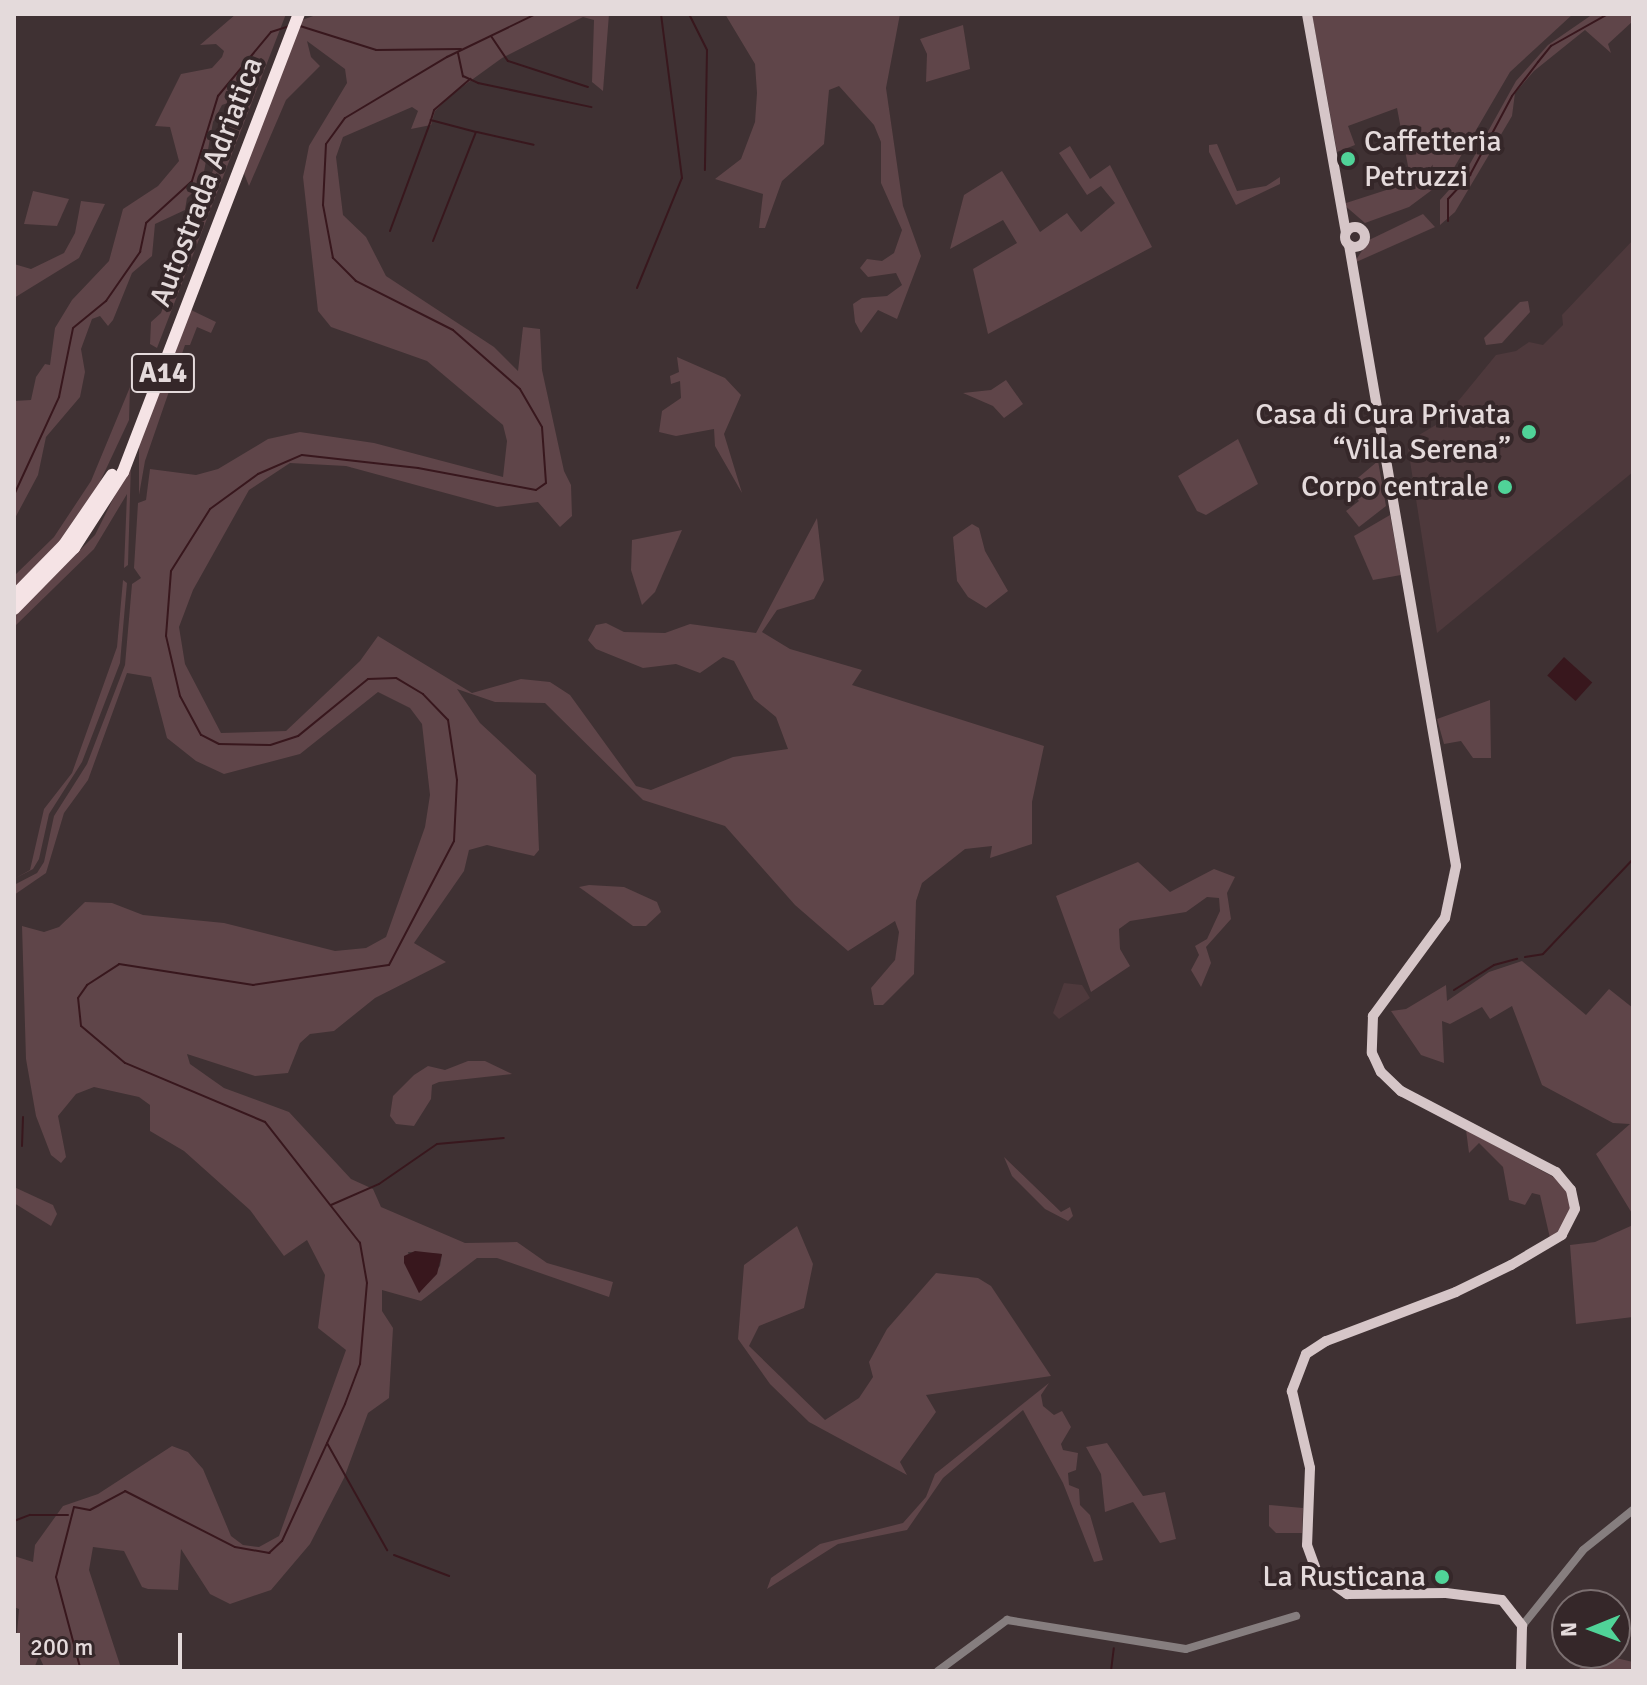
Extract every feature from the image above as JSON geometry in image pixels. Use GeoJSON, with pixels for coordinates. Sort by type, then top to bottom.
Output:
{"type":"FeatureCollection","features":[{"type":"Feature","properties":{"kind":"highway","name":"Autostrada Adriatica"},"geometry":{"type":"LineString","coordinates":[[14,609],[74,548],[123,472],[291,14]]}},
{"type":"Feature","properties":{"kind":"highway","name":"Autostrada Adriatica"},"geometry":{"type":"LineString","coordinates":[[14,596],[77,530],[118,463],[299,14]]}},
{"type":"Feature","properties":{"kind":"main road"},"geometry":{"type":"LineString","coordinates":[[1307,14],[1339,199],[1351,230],[1353,279],[1456,859],[1452,900],[1435,934],[1382,1000],[1370,1035],[1373,1058],[1391,1083],[1556,1172],[1571,1190],[1575,1209],[1562,1235],[1501,1270],[1326,1341],[1306,1354],[1292,1391],[1310,1468],[1309,1556],[1321,1578],[1342,1592],[1494,1597],[1512,1607],[1522,1626],[1521,1671]]}},
{"type":"Feature","properties":{"kind":"main road"},"geometry":{"type":"LineString","coordinates":[[1351,230],[1366,236],[1353,246]]}},
{"type":"Feature","properties":{"kind":"street"},"geometry":{"type":"LineString","coordinates":[[1522,1626],[1583,1550],[1633,1510]]}},
{"type":"Feature","properties":{"kind":"street"},"geometry":{"type":"LineString","coordinates":[[938,1671],[1007,1620],[1186,1649],[1296,1616]]}},
{"type":"Feature","properties":{"kind":"shaded area"},"geometry":{"type":"Polygon","coordinates":[[[236,14],[286,14],[157,348],[150,344],[151,322],[161,313],[239,99],[222,105],[213,122],[202,183],[187,198],[185,210],[155,224],[152,256],[132,273],[113,320],[108,326],[100,316],[92,319],[81,349],[85,372],[80,397],[46,437],[38,475],[14,520],[14,401],[31,400],[36,377],[45,364],[50,365],[55,328],[72,300],[109,261],[123,209],[158,186],[179,161],[170,127],[155,126],[181,74],[212,68],[222,57],[224,51],[216,44],[200,45],[236,14]]]}},
{"type":"Feature","properties":{"kind":"shaded area"},"geometry":{"type":"Polygon","coordinates":[[[319,14],[609,14],[603,91],[592,82],[594,20],[583,17],[502,58],[455,92],[435,111],[431,125],[411,129],[418,111],[412,107],[343,137],[336,157],[343,215],[366,237],[386,276],[494,347],[518,371],[523,327],[540,329],[542,370],[564,471],[571,485],[572,516],[560,527],[538,502],[497,507],[346,466],[290,463],[249,490],[193,590],[179,627],[185,664],[221,733],[286,731],[360,661],[378,636],[472,693],[521,679],[550,682],[570,695],[636,786],[651,790],[733,757],[788,749],[776,717],[754,699],[734,661],[723,657],[700,673],[676,664],[643,668],[596,649],[588,640],[596,625],[606,623],[624,632],[665,633],[690,624],[756,633],[817,518],[824,580],[814,599],[777,610],[762,632],[790,649],[862,670],[852,685],[1044,746],[1032,802],[1032,844],[990,858],[992,846],[965,849],[922,883],[916,901],[914,974],[883,1005],[874,1005],[871,988],[895,960],[899,932],[895,921],[848,951],[795,905],[725,826],[643,800],[545,703],[495,702],[457,689],[480,723],[536,775],[539,850],[534,856],[487,845],[469,850],[464,871],[414,943],[446,962],[375,998],[334,1031],[310,1034],[300,1043],[288,1073],[255,1076],[187,1054],[190,1064],[224,1088],[289,1112],[351,1179],[373,1189],[381,1207],[465,1243],[517,1242],[547,1263],[613,1282],[609,1297],[497,1258],[477,1258],[421,1301],[382,1290],[382,1311],[393,1328],[389,1398],[368,1413],[344,1478],[310,1544],[271,1590],[230,1604],[210,1594],[181,1549],[178,1590],[148,1589],[142,1587],[124,1551],[93,1547],[89,1570],[122,1671],[46,1671],[39,1656],[33,1671],[14,1671],[19,1609],[14,1607],[14,1556],[33,1562],[35,1545],[63,1506],[98,1494],[172,1446],[188,1452],[203,1469],[231,1536],[243,1545],[259,1547],[279,1536],[346,1350],[318,1328],[325,1275],[307,1240],[284,1256],[250,1210],[184,1151],[150,1131],[150,1105],[139,1097],[94,1087],[76,1094],[58,1116],[66,1157],[61,1163],[51,1155],[36,1116],[26,1059],[22,926],[44,932],[59,927],[85,902],[112,903],[143,915],[224,923],[335,951],[366,948],[386,937],[425,827],[430,795],[422,724],[410,708],[378,692],[300,754],[224,774],[196,761],[167,738],[151,677],[127,673],[88,780],[64,813],[46,873],[14,895],[14,885],[37,873],[44,862],[54,816],[87,764],[125,665],[132,584],[141,578],[134,568],[138,503],[146,500],[150,469],[196,475],[218,469],[268,439],[300,432],[374,443],[503,477],[507,441],[503,425],[427,361],[331,327],[318,311],[303,177],[309,146],[347,83],[345,69],[307,41],[311,57],[320,66],[286,100],[249,186],[243,171],[299,21],[319,14]],[[408,1252],[419,1293],[440,1266],[442,1254],[408,1252]]]}},
{"type":"Feature","properties":{"kind":"shaded area"},"geometry":{"type":"Polygon","coordinates":[[[725,14],[900,14],[886,88],[903,206],[921,256],[897,319],[878,310],[861,333],[855,322],[853,304],[862,298],[887,296],[902,285],[896,273],[868,277],[860,268],[867,259],[882,261],[894,253],[902,230],[881,183],[881,142],[874,125],[839,86],[829,90],[824,144],[782,181],[765,228],[759,228],[763,194],[715,179],[741,159],[755,122],[757,93],[755,64],[725,14]]]}},
{"type":"Feature","properties":{"kind":"shaded area"},"geometry":{"type":"Polygon","coordinates":[[[1312,14],[1573,14],[1510,72],[1448,178],[1409,207],[1365,223],[1343,204],[1411,182],[1397,108],[1348,126],[1355,145],[1337,152],[1312,14]]]}},
{"type":"Feature","properties":{"kind":"shaded area"},"geometry":{"type":"Polygon","coordinates":[[[1593,14],[1633,14],[1633,21],[1608,44],[1611,53],[1585,30],[1534,71],[1515,93],[1512,116],[1455,212],[1440,225],[1440,200],[1466,171],[1516,81],[1548,45],[1593,14]]]}},
{"type":"Feature","properties":{"kind":"shaded area"},"geometry":{"type":"Polygon","coordinates":[[[963,25],[970,69],[926,82],[927,54],[920,39],[963,25]]]}},
{"type":"Feature","properties":{"kind":"shaded area"},"geometry":{"type":"Polygon","coordinates":[[[1217,144],[1237,191],[1266,186],[1280,177],[1280,184],[1236,205],[1209,152],[1209,145],[1217,144]]]}},
{"type":"Feature","properties":{"kind":"shaded area"},"geometry":{"type":"Polygon","coordinates":[[[1070,146],[1090,179],[1110,165],[1152,247],[988,334],[973,269],[1017,243],[1003,220],[950,249],[964,195],[1002,171],[1040,232],[1067,213],[1081,232],[1115,203],[1101,186],[1087,195],[1059,153],[1070,146]]]}},
{"type":"Feature","properties":{"kind":"shaded area"},"geometry":{"type":"Polygon","coordinates":[[[33,191],[69,199],[57,226],[24,224],[33,191]]]}},
{"type":"Feature","properties":{"kind":"shaded area"},"geometry":{"type":"Polygon","coordinates":[[[81,201],[105,204],[79,258],[14,298],[14,264],[31,269],[64,253],[75,233],[81,201]]]}},
{"type":"Feature","properties":{"kind":"shaded area"},"geometry":{"type":"Polygon","coordinates":[[[1423,214],[1435,227],[1354,263],[1369,240],[1423,214]]]}},
{"type":"Feature","properties":{"kind":"shaded area","name":"Casa di Cura Privata “Villa Serena”"},"geometry":{"type":"Polygon","coordinates":[[[1633,240],[1633,472],[1437,633],[1407,442],[1441,422],[1496,355],[1516,351],[1529,342],[1543,345],[1563,325],[1562,315],[1633,240]]]}},
{"type":"Feature","properties":{"kind":"shaded area"},"geometry":{"type":"Polygon","coordinates":[[[1528,301],[1530,312],[1502,343],[1486,345],[1484,338],[1520,302],[1528,301]]]}},
{"type":"Feature","properties":{"kind":"shaded area"},"geometry":{"type":"Polygon","coordinates":[[[191,310],[216,322],[211,333],[197,327],[190,345],[185,345],[145,461],[139,495],[139,443],[191,310]]]}},
{"type":"Feature","properties":{"kind":"shaded area"},"geometry":{"type":"Polygon","coordinates":[[[677,357],[725,378],[741,395],[724,434],[742,493],[715,446],[714,429],[676,436],[659,432],[662,411],[681,398],[680,381],[671,384],[670,376],[679,372],[677,357]]]}},
{"type":"Feature","properties":{"kind":"shaded area"},"geometry":{"type":"Polygon","coordinates":[[[1006,380],[1023,404],[1004,418],[993,406],[963,393],[991,390],[1006,380]]]}},
{"type":"Feature","properties":{"kind":"shaded area"},"geometry":{"type":"Polygon","coordinates":[[[130,387],[129,420],[99,484],[58,543],[14,589],[14,576],[54,537],[91,481],[130,387]]]}},
{"type":"Feature","properties":{"kind":"shaded area"},"geometry":{"type":"Polygon","coordinates":[[[1238,439],[1258,484],[1206,515],[1197,511],[1178,476],[1238,439]]]}},
{"type":"Feature","properties":{"kind":"shaded area"},"geometry":{"type":"Polygon","coordinates":[[[1378,461],[1386,506],[1359,527],[1346,511],[1359,501],[1347,487],[1378,461]]]}},
{"type":"Feature","properties":{"kind":"shaded area"},"geometry":{"type":"Polygon","coordinates":[[[131,463],[128,565],[124,568],[127,494],[94,549],[14,627],[14,616],[95,535],[131,463]]]}},
{"type":"Feature","properties":{"kind":"shaded area"},"geometry":{"type":"Polygon","coordinates":[[[1390,515],[1401,575],[1373,580],[1354,536],[1390,515]]]}},
{"type":"Feature","properties":{"kind":"shaded area"},"geometry":{"type":"Polygon","coordinates":[[[972,524],[979,528],[985,551],[1008,591],[986,608],[968,597],[957,581],[953,537],[972,524]]]}},
{"type":"Feature","properties":{"kind":"shaded area"},"geometry":{"type":"Polygon","coordinates":[[[682,530],[655,592],[642,605],[631,570],[632,540],[682,530]]]}},
{"type":"Feature","properties":{"kind":"shaded area"},"geometry":{"type":"Polygon","coordinates":[[[123,580],[127,583],[120,663],[82,762],[49,814],[39,859],[33,869],[14,879],[30,870],[44,809],[72,773],[117,647],[123,580]]]}},
{"type":"Feature","properties":{"kind":"shaded area"},"geometry":{"type":"Polygon","coordinates":[[[1564,657],[1592,682],[1576,701],[1547,676],[1564,657]]]}},
{"type":"Feature","properties":{"kind":"shaded area"},"geometry":{"type":"Polygon","coordinates":[[[1490,700],[1491,758],[1473,758],[1461,741],[1444,744],[1437,719],[1490,700]]]}},
{"type":"Feature","properties":{"kind":"shaded area"},"geometry":{"type":"Polygon","coordinates":[[[1138,862],[1170,892],[1214,869],[1235,877],[1227,893],[1231,919],[1206,947],[1211,963],[1201,987],[1191,970],[1199,955],[1195,946],[1207,939],[1220,911],[1219,898],[1207,897],[1186,912],[1130,921],[1119,929],[1120,949],[1130,966],[1091,992],[1056,896],[1138,862]]]}},
{"type":"Feature","properties":{"kind":"shaded area"},"geometry":{"type":"Polygon","coordinates":[[[579,887],[624,887],[657,902],[661,912],[646,926],[633,926],[579,887]]]}},
{"type":"Feature","properties":{"kind":"shaded area"},"geometry":{"type":"Polygon","coordinates":[[[1522,961],[1586,1015],[1609,989],[1633,1008],[1633,1215],[1596,1154],[1630,1124],[1613,1123],[1542,1085],[1512,1006],[1490,1019],[1482,1007],[1450,1024],[1442,1021],[1444,1063],[1421,1055],[1391,1011],[1406,1009],[1446,985],[1447,1001],[1489,972],[1522,961]]]}},
{"type":"Feature","properties":{"kind":"shaded area"},"geometry":{"type":"Polygon","coordinates":[[[1064,983],[1082,985],[1090,998],[1059,1019],[1053,1013],[1064,983]]]}},
{"type":"Feature","properties":{"kind":"shaded area"},"geometry":{"type":"Polygon","coordinates":[[[468,1061],[485,1061],[512,1074],[432,1085],[431,1099],[414,1126],[396,1124],[390,1116],[393,1096],[414,1075],[428,1066],[445,1070],[468,1061]]]}},
{"type":"Feature","properties":{"kind":"shaded area"},"geometry":{"type":"Polygon","coordinates":[[[1466,1130],[1561,1181],[1572,1200],[1566,1226],[1550,1238],[1540,1195],[1532,1193],[1525,1205],[1509,1200],[1503,1167],[1479,1143],[1469,1153],[1466,1130]]]}},
{"type":"Feature","properties":{"kind":"shaded area"},"geometry":{"type":"Polygon","coordinates":[[[1004,1157],[1061,1212],[1070,1207],[1073,1216],[1068,1221],[1045,1209],[1012,1176],[1004,1157]]]}},
{"type":"Feature","properties":{"kind":"shaded area"},"geometry":{"type":"Polygon","coordinates":[[[14,1187],[53,1205],[57,1214],[51,1226],[14,1203],[14,1187]]]}},
{"type":"Feature","properties":{"kind":"shaded area"},"geometry":{"type":"Polygon","coordinates":[[[1633,1225],[1633,1317],[1576,1324],[1570,1245],[1595,1242],[1633,1225]]]}},
{"type":"Feature","properties":{"kind":"shaded area"},"geometry":{"type":"Polygon","coordinates":[[[797,1226],[813,1264],[804,1308],[759,1326],[749,1346],[825,1420],[859,1398],[873,1377],[869,1362],[887,1329],[936,1273],[978,1278],[991,1286],[1051,1376],[926,1395],[936,1412],[900,1462],[907,1475],[809,1422],[770,1384],[738,1339],[744,1265],[797,1226]]]}},
{"type":"Feature","properties":{"kind":"shaded area"},"geometry":{"type":"Polygon","coordinates":[[[415,1251],[442,1254],[437,1274],[419,1293],[404,1263],[404,1256],[415,1251]]]}},
{"type":"Feature","properties":{"kind":"shaded area"},"geometry":{"type":"Polygon","coordinates":[[[1049,1383],[1041,1395],[1043,1406],[1054,1415],[1062,1411],[1071,1427],[1061,1444],[1063,1450],[1078,1453],[1076,1470],[1068,1473],[1069,1485],[1079,1489],[1080,1505],[1090,1515],[1103,1560],[1094,1562],[1063,1483],[1023,1410],[943,1478],[907,1530],[838,1544],[767,1589],[771,1578],[820,1544],[903,1523],[926,1497],[935,1474],[1049,1383]]]}},
{"type":"Feature","properties":{"kind":"shaded area"},"geometry":{"type":"Polygon","coordinates":[[[1107,1443],[1143,1496],[1165,1492],[1176,1539],[1160,1543],[1133,1502],[1105,1512],[1101,1474],[1086,1447],[1107,1443]]]}},
{"type":"Feature","properties":{"kind":"shaded area"},"geometry":{"type":"Polygon","coordinates":[[[1269,1505],[1303,1508],[1302,1533],[1276,1533],[1269,1526],[1269,1505]]]}},
{"type":"Feature","properties":{"kind":"shaded area"},"geometry":{"type":"Polygon","coordinates":[[[1633,1662],[1633,1671],[1577,1671],[1631,1669],[1633,1662]]]}},
{"type":"Feature","properties":{"kind":"waterway"},"geometry":{"type":"LineString","coordinates":[[81,1671],[56,1577],[74,1507],[90,1510],[125,1491],[235,1547],[269,1553],[282,1541],[345,1404],[360,1364],[367,1283],[360,1243],[265,1122],[125,1063],[81,1026],[78,998],[87,985],[119,964],[253,985],[389,965],[454,841],[457,780],[448,720],[423,694],[396,678],[368,679],[298,736],[270,745],[219,744],[201,735],[180,696],[166,636],[171,571],[210,509],[258,474],[302,455],[418,468],[536,490],[546,483],[542,427],[520,389],[453,330],[356,281],[333,258],[323,205],[326,144],[345,118],[447,57],[536,14]]}},
{"type":"Feature","properties":{"kind":"waterway"},"geometry":{"type":"LineString","coordinates":[[637,288],[682,178],[661,14]]}},
{"type":"Feature","properties":{"kind":"waterway"},"geometry":{"type":"LineString","coordinates":[[689,14],[707,50],[705,170]]}},
{"type":"Feature","properties":{"kind":"waterway"},"geometry":{"type":"LineString","coordinates":[[1448,221],[1448,199],[1470,175],[1512,96],[1538,62],[1551,46],[1608,14]]}},
{"type":"Feature","properties":{"kind":"waterway"},"geometry":{"type":"LineString","coordinates":[[14,495],[59,397],[73,328],[106,301],[140,252],[146,223],[192,181],[218,96],[271,32],[289,26]]}},
{"type":"Feature","properties":{"kind":"waterway"},"geometry":{"type":"LineString","coordinates":[[300,26],[376,50],[461,49]]}},
{"type":"Feature","properties":{"kind":"waterway"},"geometry":{"type":"LineString","coordinates":[[491,36],[508,61],[588,87]]}},
{"type":"Feature","properties":{"kind":"waterway"},"geometry":{"type":"LineString","coordinates":[[458,53],[463,76],[478,83],[591,107]]}},
{"type":"Feature","properties":{"kind":"waterway"},"geometry":{"type":"LineString","coordinates":[[433,241],[476,132],[431,120],[434,110],[470,79]]}},
{"type":"Feature","properties":{"kind":"waterway"},"geometry":{"type":"LineString","coordinates":[[390,231],[431,120]]}},
{"type":"Feature","properties":{"kind":"waterway"},"geometry":{"type":"LineString","coordinates":[[477,132],[534,145]]}},
{"type":"Feature","properties":{"kind":"waterway"},"geometry":{"type":"LineString","coordinates":[[1525,957],[1543,954],[1633,859]]}},
{"type":"Feature","properties":{"kind":"waterway"},"geometry":{"type":"LineString","coordinates":[[1454,990],[1494,965],[1517,959]]}},
{"type":"Feature","properties":{"kind":"waterway"},"geometry":{"type":"LineString","coordinates":[[22,1146],[23,1117]]}},
{"type":"Feature","properties":{"kind":"waterway"},"geometry":{"type":"LineString","coordinates":[[331,1205],[379,1184],[437,1144],[504,1138]]}},
{"type":"Feature","properties":{"kind":"waterway"},"geometry":{"type":"LineString","coordinates":[[327,1443],[387,1550]]}},
{"type":"Feature","properties":{"kind":"waterway"},"geometry":{"type":"LineString","coordinates":[[14,1521],[30,1515],[68,1515]]}},
{"type":"Feature","properties":{"kind":"waterway"},"geometry":{"type":"LineString","coordinates":[[394,1555],[449,1576]]}},
{"type":"Feature","properties":{"kind":"waterway"},"geometry":{"type":"LineString","coordinates":[[1111,1671],[1114,1648]]}},
{"type":"Feature","properties":{"kind":"place","name":"Caffetteria Petruzzi"},"geometry":{"type":"Point","coordinates":[1348,159]}},
{"type":"Feature","properties":{"kind":"place","name":"Casa di Cura Privata “Villa Serena”"},"geometry":{"type":"Point","coordinates":[1529,432]}},
{"type":"Feature","properties":{"kind":"place","name":"Corpo centrale"},"geometry":{"type":"Point","coordinates":[1505,487]}},
{"type":"Feature","properties":{"kind":"place","name":"La Rusticana"},"geometry":{"type":"Point","coordinates":[1442,1577]}}]}
